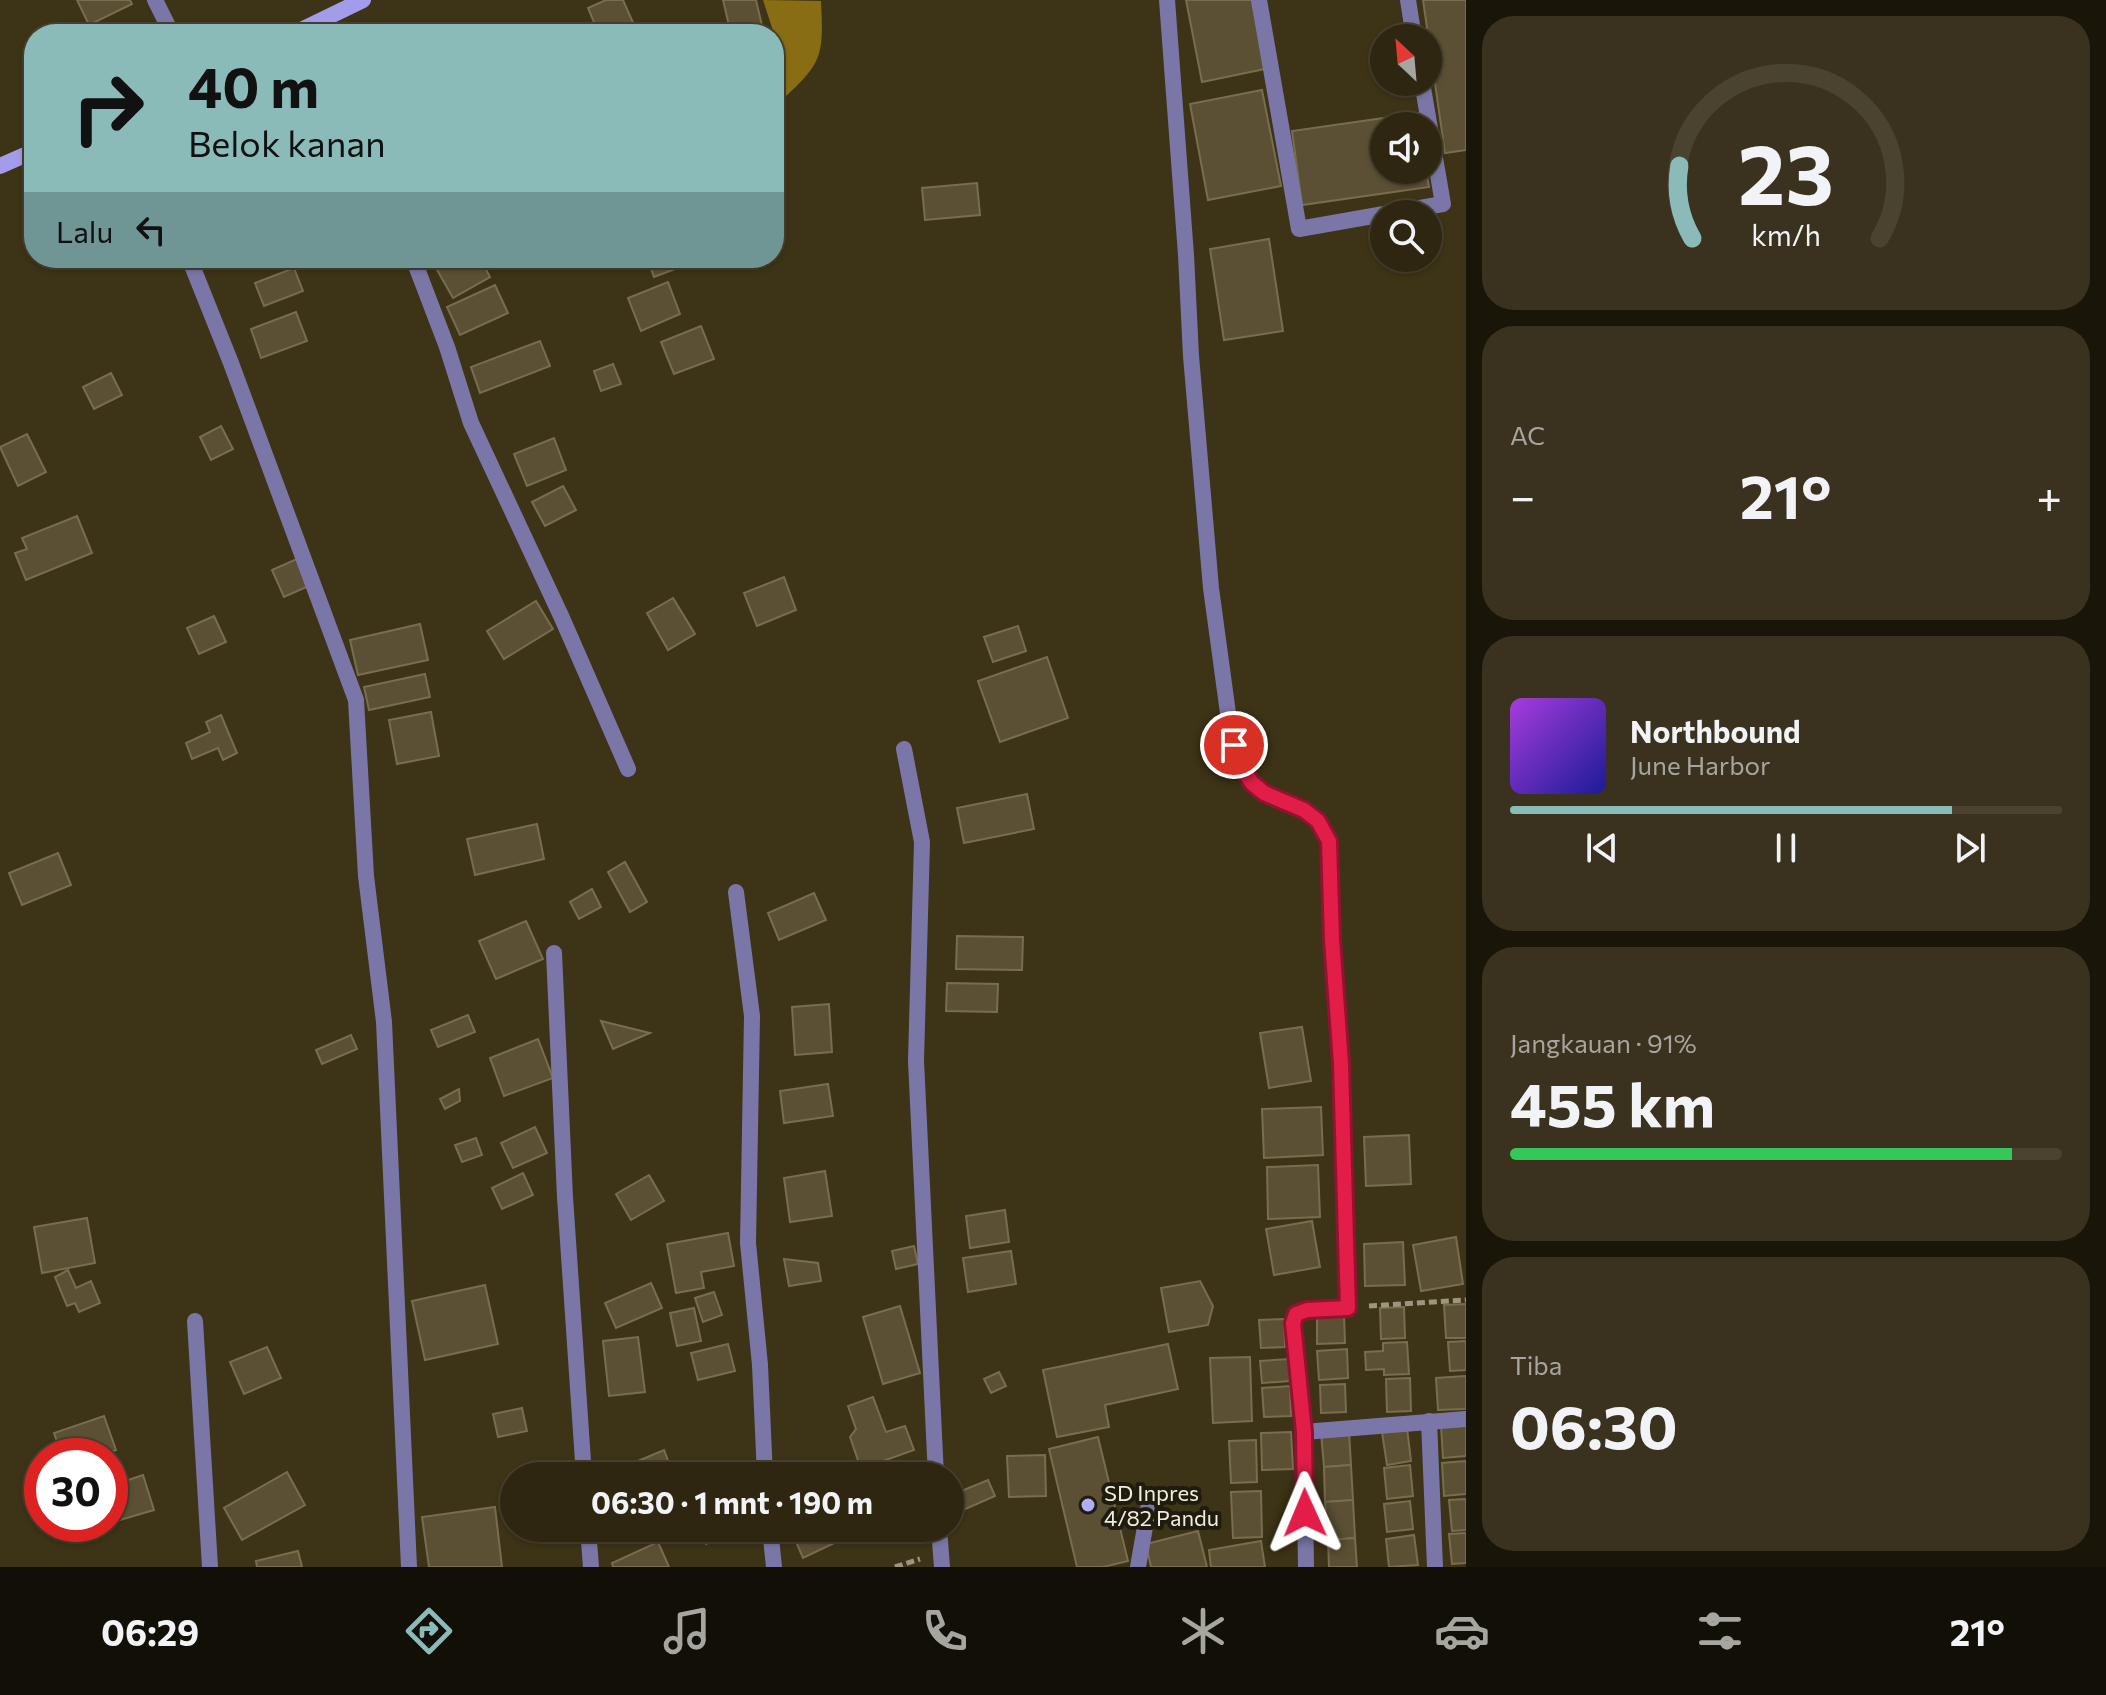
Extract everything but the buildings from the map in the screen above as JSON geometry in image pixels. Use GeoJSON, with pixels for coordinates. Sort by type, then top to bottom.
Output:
{"type":"FeatureCollection","features":[{"type":"Feature","properties":{"kind":"main road"},"geometry":{"type":"LineString","coordinates":[[323,24],[363,0]]}},
{"type":"Feature","properties":{"kind":"main road"},"geometry":{"type":"LineString","coordinates":[[0,166],[24,155]]}},
{"type":"Feature","properties":{"kind":"street"},"geometry":{"type":"LineString","coordinates":[[155,0],[167,24]]}},
{"type":"Feature","properties":{"kind":"street"},"geometry":{"type":"LineString","coordinates":[[1167,0],[1191,356],[1211,588],[1230,728],[1238,762],[1252,783],[1264,793],[1304,810],[1318,821],[1329,841],[1341,1064],[1348,1308],[1307,1310],[1296,1314],[1293,1323],[1304,1432],[1306,1567]]}},
{"type":"Feature","properties":{"kind":"street"},"geometry":{"type":"LineString","coordinates":[[1259,0],[1299,229],[1370,217]]}},
{"type":"Feature","properties":{"kind":"street"},"geometry":{"type":"LineString","coordinates":[[1408,0],[1412,24]]}},
{"type":"Feature","properties":{"kind":"street"},"geometry":{"type":"LineString","coordinates":[[1424,96],[1442,204]]}},
{"type":"Feature","properties":{"kind":"street"},"geometry":{"type":"LineString","coordinates":[[193,268],[237,377],[356,700],[366,876],[384,1022],[409,1567]]}},
{"type":"Feature","properties":{"kind":"street"},"geometry":{"type":"LineString","coordinates":[[417,268],[447,347],[471,423],[628,769]]}},
{"type":"Feature","properties":{"kind":"street"},"geometry":{"type":"LineString","coordinates":[[904,749],[922,842],[916,1061],[935,1462]]}},
{"type":"Feature","properties":{"kind":"street"},"geometry":{"type":"LineString","coordinates":[[736,892],[752,1016],[748,1243],[760,1365],[764,1462]]}},
{"type":"Feature","properties":{"kind":"street"},"geometry":{"type":"LineString","coordinates":[[554,953],[565,1197],[583,1462]]}},
{"type":"Feature","properties":{"kind":"street"},"geometry":{"type":"LineString","coordinates":[[195,1321],[210,1567]]}},
{"type":"Feature","properties":{"kind":"street"},"geometry":{"type":"LineString","coordinates":[[1304,1432],[1466,1419]]}},
{"type":"Feature","properties":{"kind":"street"},"geometry":{"type":"LineString","coordinates":[[1429,1421],[1435,1567]]}},
{"type":"Feature","properties":{"kind":"street"},"geometry":{"type":"LineString","coordinates":[[1138,1567],[1149,1504]]}},
{"type":"Feature","properties":{"kind":"street"},"geometry":{"type":"LineString","coordinates":[[589,1542],[591,1567]]}},
{"type":"Feature","properties":{"kind":"street"},"geometry":{"type":"LineString","coordinates":[[771,1542],[774,1567]]}},
{"type":"Feature","properties":{"kind":"street"},"geometry":{"type":"LineString","coordinates":[[940,1542],[942,1567]]}},
{"type":"Feature","properties":{"kind":"path"},"geometry":{"type":"LineString","coordinates":[[1348,1308],[1466,1300]]}},
{"type":"Feature","properties":{"kind":"shaded area"},"geometry":{"type":"Polygon","coordinates":[[[763,0],[821,1],[822,35],[817,58],[805,78],[784,98],[784,24],[771,24],[763,0]]]}},
{"type":"Feature","properties":{"kind":"place","name":"SD Inpres 4/82 Pandu"},"geometry":{"type":"Point","coordinates":[1088,1505]}},
{"type":"Feature","properties":{"kind":"route"},"geometry":{"type":"LineString","coordinates":[[1234,745],[1238,762],[1252,783],[1278,801],[1304,810],[1323,827],[1329,841],[1341,1064],[1348,1308],[1307,1310],[1296,1314],[1293,1323],[1304,1432],[1305,1513]]}}]}
